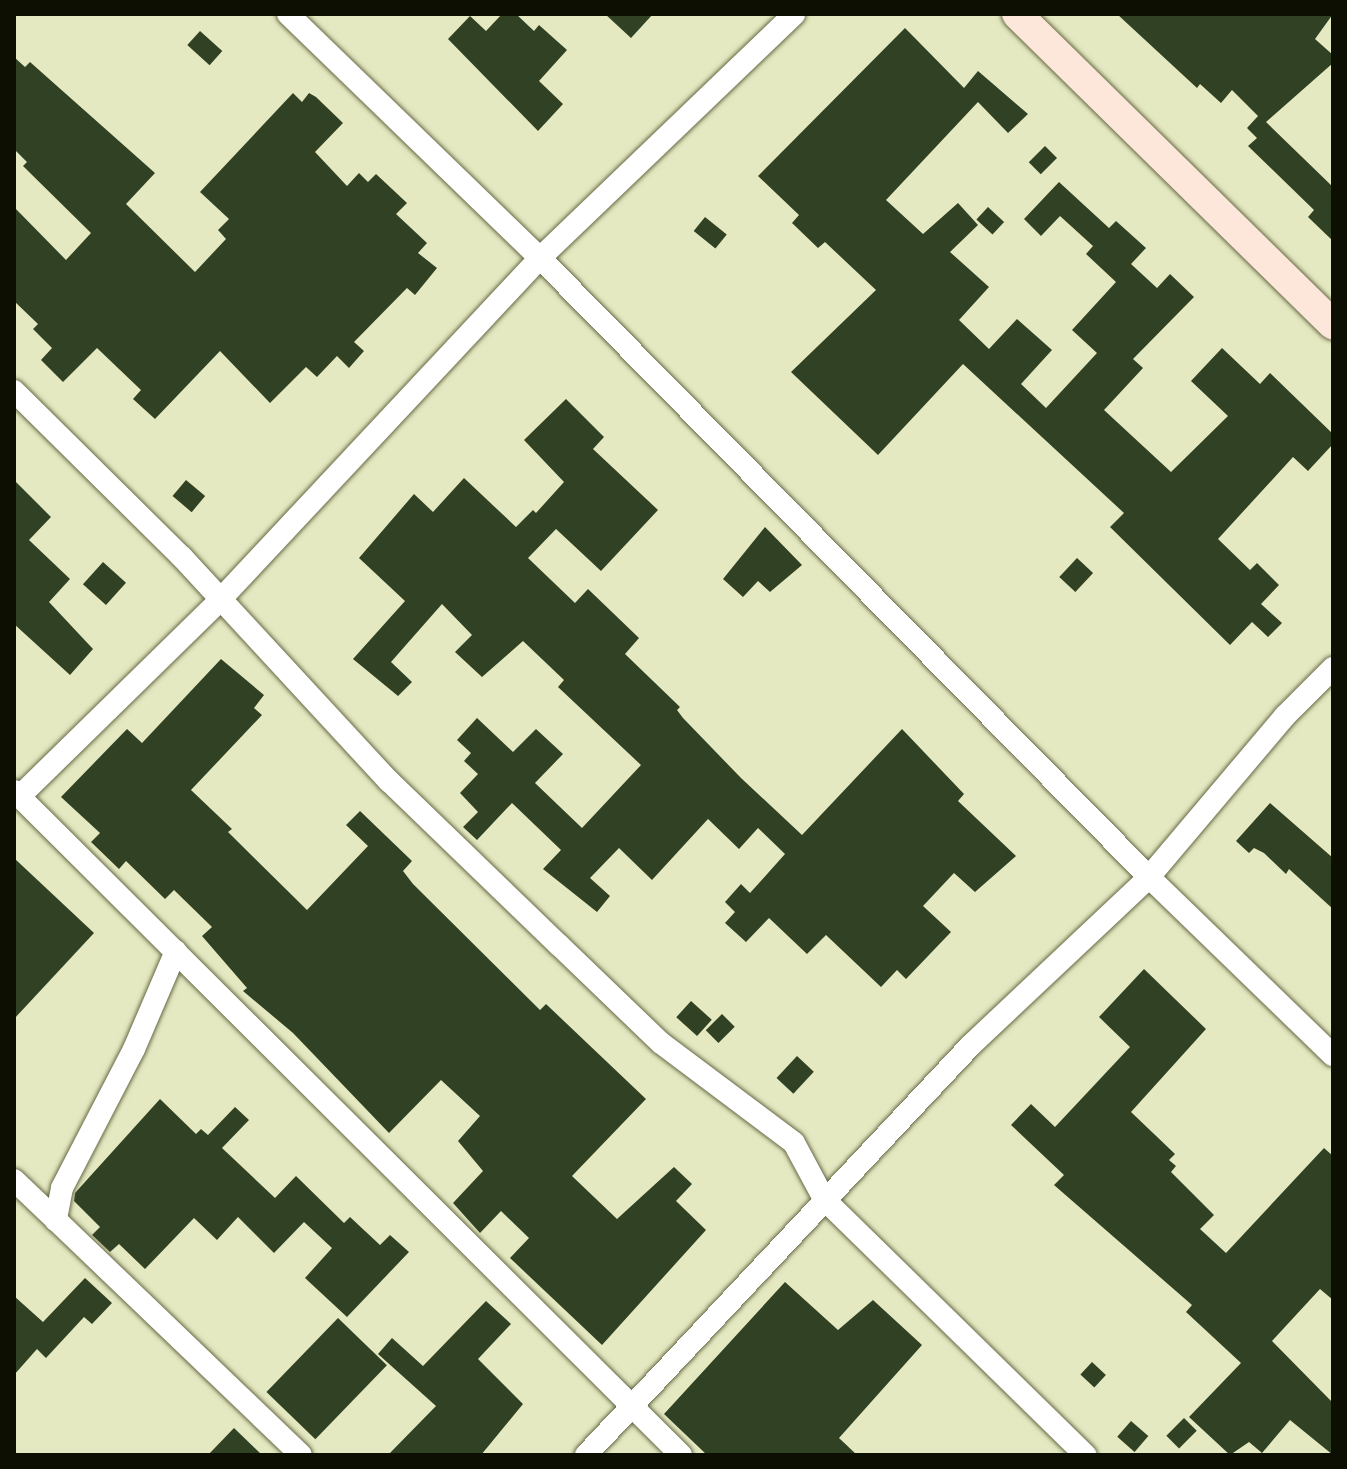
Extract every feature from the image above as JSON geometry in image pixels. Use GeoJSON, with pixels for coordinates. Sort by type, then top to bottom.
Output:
{"type":"FeatureCollection","features":[{"type":"Feature","properties":{"kind":"street"},"geometry":{"type":"LineString","coordinates":[[288,14],[540,258],[1149,877],[1333,1055]]}},
{"type":"Feature","properties":{"kind":"street"},"geometry":{"type":"LineString","coordinates":[[681,1455],[635,1403],[17,794],[219,601],[540,258],[794,14]]}},
{"type":"Feature","properties":{"kind":"street"},"geometry":{"type":"LineString","coordinates":[[1017,14],[1333,325]]}},
{"type":"Feature","properties":{"kind":"street"},"geometry":{"type":"LineString","coordinates":[[14,391],[182,557],[219,601],[389,781],[661,1043],[794,1143],[824,1199],[1085,1455]]}},
{"type":"Feature","properties":{"kind":"street"},"geometry":{"type":"LineString","coordinates":[[586,1455],[971,1045],[1149,877],[1285,716],[1333,668]]}},
{"type":"Feature","properties":{"kind":"street"},"geometry":{"type":"LineString","coordinates":[[56,1220],[62,1188],[134,1049],[176,951]]}},
{"type":"Feature","properties":{"kind":"street"},"geometry":{"type":"LineString","coordinates":[[14,1180],[301,1455]]}},
{"type":"Feature","properties":{"kind":"building"},"geometry":{"type":"Polygon","coordinates":[[[502,14],[516,14],[534,31],[539,25],[567,50],[539,81],[563,104],[538,131],[448,39],[470,16],[486,31],[502,14]]]}},
{"type":"Feature","properties":{"kind":"building"},"geometry":{"type":"Polygon","coordinates":[[[605,14],[653,14],[631,38],[605,14]]]}},
{"type":"Feature","properties":{"kind":"building"},"geometry":{"type":"Polygon","coordinates":[[[1117,14],[1333,14],[1315,39],[1333,55],[1333,63],[1266,122],[1333,187],[1333,241],[1308,217],[1314,210],[1248,146],[1257,138],[1247,128],[1258,116],[1232,90],[1221,103],[1200,84],[1197,88],[1117,14]]]}},
{"type":"Feature","properties":{"kind":"building"},"geometry":{"type":"Polygon","coordinates":[[[905,28],[964,88],[978,71],[1028,114],[1008,133],[978,102],[886,200],[923,234],[958,203],[978,225],[950,252],[989,287],[959,320],[989,349],[1017,319],[1052,350],[1021,384],[1046,408],[1097,353],[1072,330],[1116,282],[1086,254],[1093,246],[1060,216],[1041,236],[1024,219],[1059,182],[1109,228],[1116,221],[1146,248],[1131,264],[1157,288],[1170,274],[1194,297],[1133,359],[1143,368],[1104,410],[1171,472],[1228,416],[1191,381],[1222,348],[1260,384],[1270,373],[1333,434],[1333,444],[1308,471],[1293,457],[1218,539],[1250,570],[1257,563],[1279,585],[1261,604],[1282,623],[1268,637],[1252,622],[1230,645],[1110,527],[1124,513],[963,364],[878,455],[791,372],[876,290],[825,242],[818,248],[792,223],[799,215],[758,176],[905,28]]]}},
{"type":"Feature","properties":{"kind":"building"},"geometry":{"type":"Polygon","coordinates":[[[200,31],[222,51],[210,65],[187,45],[200,31]]]}},
{"type":"Feature","properties":{"kind":"building"},"geometry":{"type":"Polygon","coordinates":[[[14,57],[25,67],[30,62],[155,173],[126,204],[195,272],[226,239],[218,230],[229,219],[200,192],[293,93],[302,102],[309,93],[316,97],[343,123],[315,152],[347,186],[359,173],[368,182],[376,174],[407,203],[396,214],[427,243],[418,253],[437,268],[415,295],[407,288],[354,342],[364,351],[349,368],[337,356],[317,377],[306,367],[270,403],[220,351],[155,419],[133,399],[141,390],[97,348],[63,382],[41,360],[52,348],[33,329],[38,324],[14,301],[14,207],[66,260],[91,233],[23,166],[27,162],[14,149],[14,57]]]}},
{"type":"Feature","properties":{"kind":"building"},"geometry":{"type":"Polygon","coordinates":[[[1045,146],[1057,158],[1041,174],[1029,162],[1045,146]]]}},
{"type":"Feature","properties":{"kind":"building"},"geometry":{"type":"Polygon","coordinates":[[[988,207],[1004,222],[992,234],[976,219],[988,207]]]}},
{"type":"Feature","properties":{"kind":"building"},"geometry":{"type":"Polygon","coordinates":[[[705,217],[727,235],[715,249],[694,231],[705,217]]]}},
{"type":"Feature","properties":{"kind":"building"},"geometry":{"type":"Polygon","coordinates":[[[566,399],[604,437],[593,449],[658,510],[601,571],[556,529],[528,558],[575,603],[588,589],[639,638],[625,654],[680,707],[677,710],[683,718],[741,778],[802,835],[902,729],[964,794],[958,801],[1016,856],[975,892],[954,873],[923,906],[951,932],[906,979],[897,970],[881,987],[826,935],[807,954],[769,918],[746,942],[725,923],[735,912],[725,902],[741,884],[750,893],[785,854],[758,828],[739,849],[708,819],[652,880],[619,848],[590,878],[610,896],[597,912],[543,869],[561,850],[512,803],[477,840],[463,827],[478,812],[460,793],[478,774],[464,761],[471,753],[457,740],[477,718],[513,752],[536,729],[563,754],[535,783],[582,828],[641,765],[558,687],[564,680],[523,641],[482,677],[455,652],[472,635],[442,604],[391,662],[412,682],[398,696],[353,659],[405,601],[359,558],[414,494],[433,512],[464,478],[516,527],[533,510],[536,513],[564,482],[524,440],[566,399]]]}},
{"type":"Feature","properties":{"kind":"building"},"geometry":{"type":"Polygon","coordinates":[[[14,480],[51,517],[29,540],[70,579],[49,602],[93,649],[70,675],[14,624],[14,480]]]}},
{"type":"Feature","properties":{"kind":"building"},"geometry":{"type":"Polygon","coordinates":[[[186,480],[205,496],[192,512],[173,496],[186,480]]]}},
{"type":"Feature","properties":{"kind":"building"},"geometry":{"type":"Polygon","coordinates":[[[765,527],[802,565],[770,592],[758,581],[743,597],[723,579],[765,527]]]}},
{"type":"Feature","properties":{"kind":"building"},"geometry":{"type":"Polygon","coordinates":[[[1077,558],[1093,573],[1075,592],[1059,577],[1077,558]]]}},
{"type":"Feature","properties":{"kind":"building"},"geometry":{"type":"Polygon","coordinates":[[[103,562],[126,583],[106,605],[83,584],[103,562]]]}},
{"type":"Feature","properties":{"kind":"building"},"geometry":{"type":"Polygon","coordinates":[[[221,659],[264,695],[254,708],[262,715],[191,790],[232,829],[228,832],[307,910],[368,846],[346,825],[360,811],[412,861],[403,871],[413,884],[540,1010],[546,1004],[646,1099],[572,1176],[617,1219],[674,1167],[692,1184],[676,1201],[706,1230],[602,1345],[510,1258],[529,1238],[501,1211],[480,1233],[453,1203],[483,1171],[458,1141],[480,1116],[441,1080],[389,1133],[293,1033],[243,991],[247,988],[202,936],[212,927],[174,890],[165,899],[126,861],[119,869],[91,842],[100,833],[61,797],[127,729],[142,743],[221,659]]]}},
{"type":"Feature","properties":{"kind":"building"},"geometry":{"type":"Polygon","coordinates":[[[1270,803],[1333,858],[1333,909],[1289,869],[1286,874],[1264,853],[1254,848],[1249,853],[1236,841],[1270,803]]]}},
{"type":"Feature","properties":{"kind":"building"},"geometry":{"type":"Polygon","coordinates":[[[14,858],[94,933],[14,1019],[14,858]]]}},
{"type":"Feature","properties":{"kind":"building"},"geometry":{"type":"Polygon","coordinates":[[[1144,969],[1206,1029],[1131,1112],[1175,1154],[1169,1160],[1176,1166],[1171,1172],[1214,1215],[1200,1229],[1226,1253],[1324,1148],[1333,1156],[1333,1300],[1320,1289],[1272,1341],[1333,1403],[1333,1455],[1290,1420],[1262,1453],[1249,1442],[1230,1455],[1189,1417],[1241,1363],[1186,1312],[1192,1305],[1054,1185],[1064,1175],[1011,1125],[1031,1104],[1055,1127],[1130,1047],[1099,1017],[1144,969]]]}},
{"type":"Feature","properties":{"kind":"building"},"geometry":{"type":"Polygon","coordinates":[[[691,1001],[712,1020],[697,1036],[676,1017],[691,1001]]]}},
{"type":"Feature","properties":{"kind":"building"},"geometry":{"type":"Polygon","coordinates":[[[722,1014],[735,1027],[718,1043],[706,1030],[722,1014]]]}},
{"type":"Feature","properties":{"kind":"building"},"geometry":{"type":"Polygon","coordinates":[[[797,1056],[814,1072],[793,1094],[777,1078],[797,1056]]]}},
{"type":"Feature","properties":{"kind":"building"},"geometry":{"type":"Polygon","coordinates":[[[160,1099],[196,1134],[201,1129],[208,1135],[235,1107],[249,1120],[222,1148],[275,1198],[296,1176],[344,1223],[350,1217],[380,1245],[390,1235],[409,1252],[347,1317],[305,1278],[332,1248],[304,1222],[274,1253],[238,1217],[217,1240],[194,1218],[145,1269],[119,1244],[110,1252],[92,1235],[100,1227],[74,1201],[75,1193],[160,1099]]]}},
{"type":"Feature","properties":{"kind":"building"},"geometry":{"type":"Polygon","coordinates":[[[85,1278],[112,1303],[92,1324],[84,1317],[46,1358],[37,1349],[14,1375],[14,1296],[43,1322],[85,1278]]]}},
{"type":"Feature","properties":{"kind":"building"},"geometry":{"type":"Polygon","coordinates":[[[785,1282],[838,1330],[873,1300],[922,1345],[839,1438],[857,1455],[707,1455],[664,1414],[785,1282]]]}},
{"type":"Feature","properties":{"kind":"building"},"geometry":{"type":"Polygon","coordinates":[[[486,1301],[511,1324],[478,1359],[523,1404],[481,1455],[388,1455],[436,1406],[378,1354],[392,1338],[423,1366],[486,1301]]]}},
{"type":"Feature","properties":{"kind":"building"},"geometry":{"type":"Polygon","coordinates":[[[338,1318],[387,1365],[315,1439],[266,1392],[338,1318]]]}},
{"type":"Feature","properties":{"kind":"building"},"geometry":{"type":"Polygon","coordinates":[[[1092,1362],[1106,1375],[1094,1387],[1080,1374],[1092,1362]]]}},
{"type":"Feature","properties":{"kind":"building"},"geometry":{"type":"Polygon","coordinates":[[[1184,1418],[1197,1431],[1179,1448],[1166,1436],[1184,1418]]]}},
{"type":"Feature","properties":{"kind":"building"},"geometry":{"type":"Polygon","coordinates":[[[1131,1421],[1148,1436],[1135,1452],[1117,1437],[1131,1421]]]}},
{"type":"Feature","properties":{"kind":"building"},"geometry":{"type":"Polygon","coordinates":[[[234,1428],[262,1455],[208,1455],[234,1428]]]}}]}
